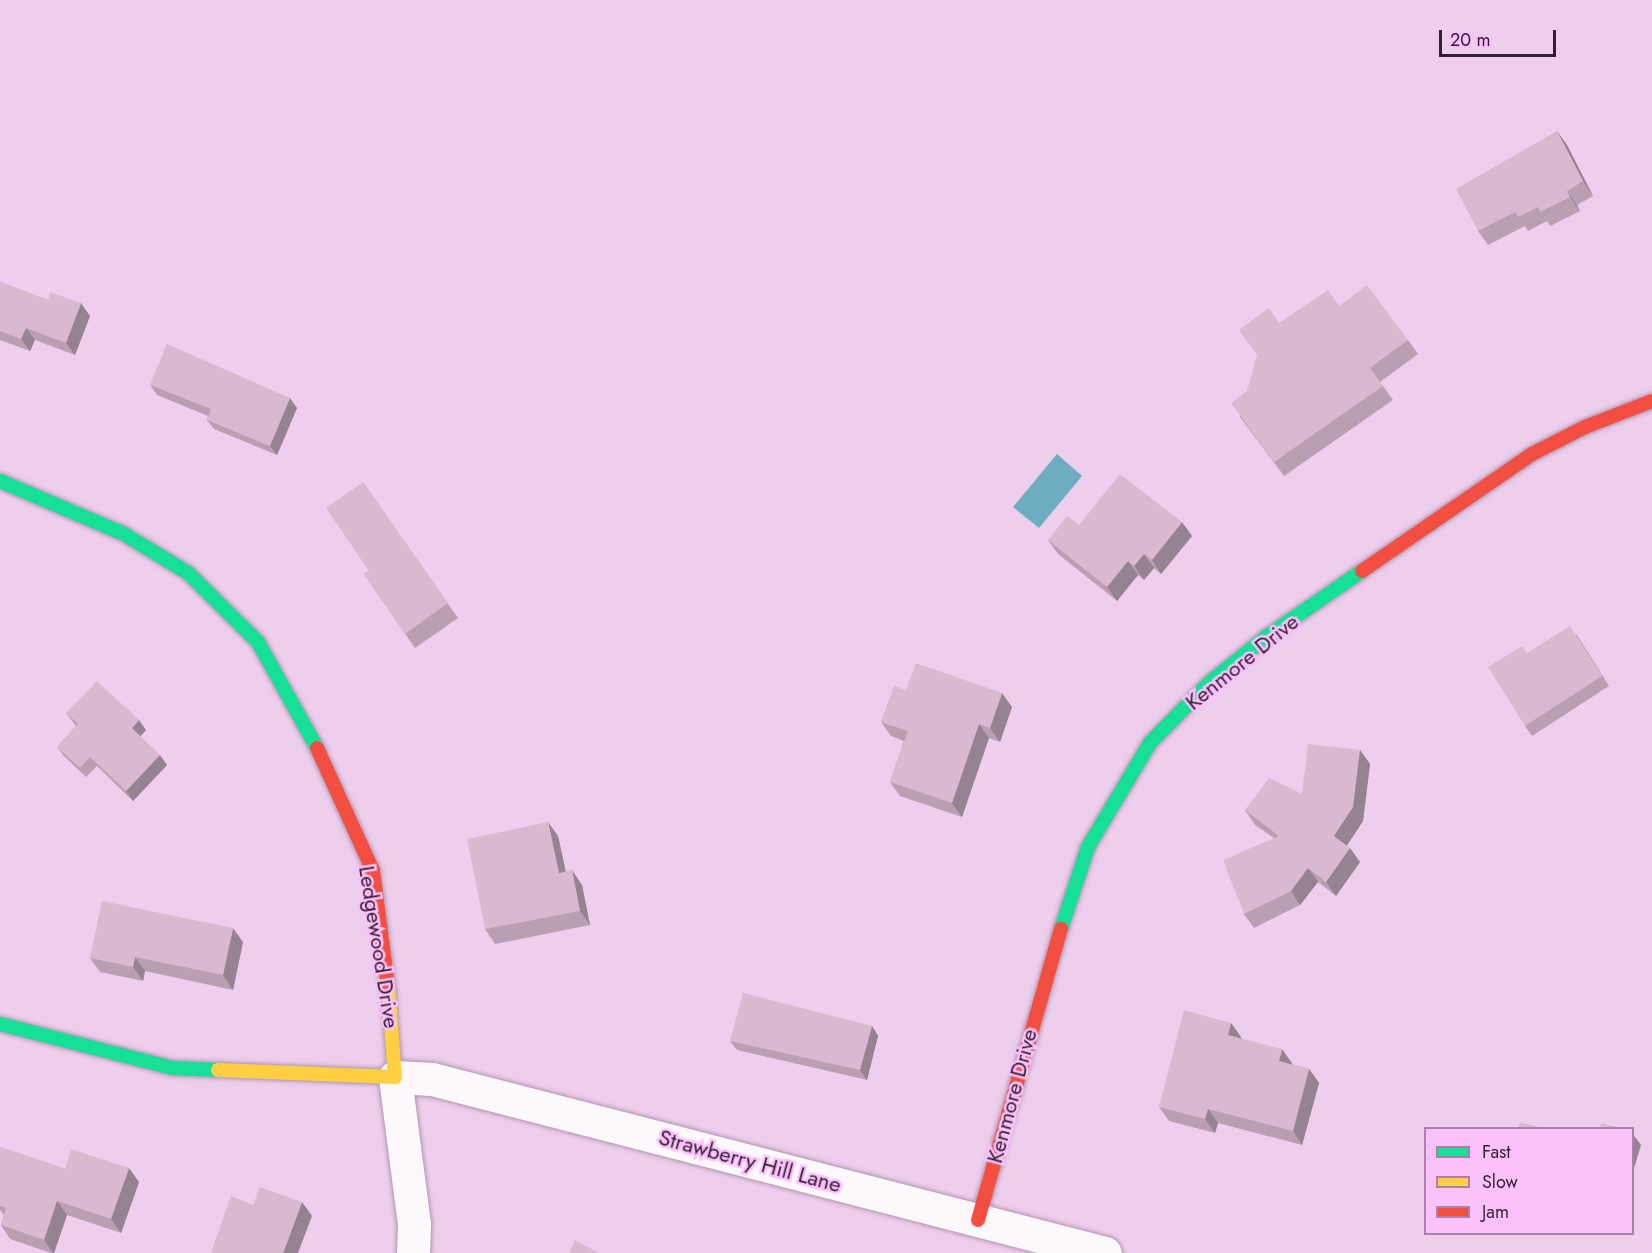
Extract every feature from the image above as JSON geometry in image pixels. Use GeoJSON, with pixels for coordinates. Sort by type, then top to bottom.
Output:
{"type":"FeatureCollection","features":[{"type":"Feature","properties":{"kind":"street","name":"Kenmore Drive"},"geometry":{"type":"LineString","coordinates":[[978,1220],[1043,982],[1088,847],[1150,744],[1208,684],[1266,636],[1532,454],[1585,427],[1652,401]]}},
{"type":"Feature","properties":{"kind":"street","name":"Ledgewood Drive"},"geometry":{"type":"LineString","coordinates":[[0,481],[124,534],[188,573],[258,642],[313,738],[373,872],[393,1028],[395,1077]]}},
{"type":"Feature","properties":{"kind":"street"},"geometry":{"type":"LineString","coordinates":[[0,1024],[172,1068],[395,1077],[414,1224],[413,1253]]}},
{"type":"Feature","properties":{"kind":"street","name":"Strawberry Hill Lane"},"geometry":{"type":"LineString","coordinates":[[395,1077],[432,1079],[1105,1253]]}},
{"type":"Feature","properties":{"kind":"water"},"geometry":{"type":"Polygon","coordinates":[[[1057,454],[1082,476],[1039,528],[1013,507],[1057,454]]]}},
{"type":"Feature","properties":{"kind":"building"},"geometry":{"type":"Polygon","coordinates":[[[1557,131],[1583,181],[1567,191],[1570,197],[1540,212],[1538,207],[1518,217],[1515,212],[1478,231],[1456,189],[1557,131]]]}},
{"type":"Feature","properties":{"kind":"building"},"geometry":{"type":"Polygon","coordinates":[[[0,282],[48,300],[50,292],[81,303],[66,343],[26,328],[21,339],[0,331],[0,282]]]}},
{"type":"Feature","properties":{"kind":"building"},"geometry":{"type":"Polygon","coordinates":[[[1367,285],[1408,340],[1370,368],[1383,386],[1274,462],[1231,403],[1247,391],[1257,355],[1239,330],[1269,308],[1279,323],[1328,290],[1339,306],[1367,285]]]}},
{"type":"Feature","properties":{"kind":"building"},"geometry":{"type":"Polygon","coordinates":[[[167,344],[290,398],[270,446],[207,420],[211,409],[150,385],[167,344]]]}},
{"type":"Feature","properties":{"kind":"building"},"geometry":{"type":"Polygon","coordinates":[[[1120,474],[1182,522],[1152,560],[1144,554],[1134,566],[1128,561],[1107,587],[1048,540],[1067,516],[1079,525],[1120,474]]]}},
{"type":"Feature","properties":{"kind":"building"},"geometry":{"type":"Polygon","coordinates":[[[363,482],[448,603],[405,634],[364,574],[369,571],[326,508],[363,482]]]}},
{"type":"Feature","properties":{"kind":"building"},"geometry":{"type":"Polygon","coordinates":[[[1570,626],[1602,676],[1525,726],[1488,667],[1522,646],[1527,653],[1570,626]]]}},
{"type":"Feature","properties":{"kind":"building"},"geometry":{"type":"Polygon","coordinates":[[[916,663],[1002,693],[990,728],[979,724],[952,803],[890,782],[908,731],[881,722],[894,686],[906,690],[916,663]]]}},
{"type":"Feature","properties":{"kind":"building"},"geometry":{"type":"Polygon","coordinates":[[[97,681],[139,720],[132,728],[160,755],[126,791],[90,757],[80,768],[57,747],[78,724],[66,713],[97,681]]]}},
{"type":"Feature","properties":{"kind":"building"},"geometry":{"type":"Polygon","coordinates":[[[1308,744],[1360,750],[1353,807],[1334,836],[1350,848],[1326,882],[1308,868],[1291,891],[1244,914],[1223,860],[1279,836],[1245,810],[1269,778],[1302,794],[1308,744]]]}},
{"type":"Feature","properties":{"kind":"building"},"geometry":{"type":"Polygon","coordinates":[[[548,822],[559,873],[572,870],[580,911],[485,929],[467,839],[548,822]]]}},
{"type":"Feature","properties":{"kind":"building"},"geometry":{"type":"Polygon","coordinates":[[[102,901],[233,928],[223,975],[135,957],[133,967],[90,958],[102,901]]]}},
{"type":"Feature","properties":{"kind":"building"},"geometry":{"type":"Polygon","coordinates":[[[743,993],[872,1026],[860,1070],[730,1041],[743,993]]]}},
{"type":"Feature","properties":{"kind":"building"},"geometry":{"type":"Polygon","coordinates":[[[1184,1010],[1231,1023],[1228,1035],[1282,1049],[1279,1061],[1309,1069],[1293,1131],[1208,1109],[1205,1119],[1159,1107],[1184,1010]]]}},
{"type":"Feature","properties":{"kind":"building"},"geometry":{"type":"Polygon","coordinates":[[[1520,1122],[1538,1127],[1518,1127],[1520,1122]]]}},
{"type":"Feature","properties":{"kind":"building"},"geometry":{"type":"Polygon","coordinates":[[[1601,1123],[1617,1127],[1600,1127],[1601,1123]]]}},
{"type":"Feature","properties":{"kind":"building"},"geometry":{"type":"Polygon","coordinates":[[[0,1147],[65,1169],[71,1149],[129,1168],[111,1219],[57,1201],[44,1240],[1,1225],[6,1208],[0,1206],[0,1147]]]}},
{"type":"Feature","properties":{"kind":"building"},"geometry":{"type":"Polygon","coordinates":[[[260,1187],[302,1202],[283,1253],[211,1253],[231,1196],[253,1205],[260,1187]]]}},
{"type":"Feature","properties":{"kind":"building"},"geometry":{"type":"Polygon","coordinates":[[[575,1240],[599,1253],[569,1253],[575,1240]]]}},
{"type":"Feature","properties":{"kind":"traffic: fast"},"geometry":{"type":"LineString","coordinates":[[0,481],[124,534],[188,573],[258,642],[317,748]]}},
{"type":"Feature","properties":{"kind":"traffic: fast"},"geometry":{"type":"LineString","coordinates":[[1061,929],[1088,847],[1150,743],[1208,684],[1266,637],[1362,571]]}},
{"type":"Feature","properties":{"kind":"traffic: fast"},"geometry":{"type":"LineString","coordinates":[[0,1024],[172,1068],[218,1070]]}},
{"type":"Feature","properties":{"kind":"traffic: slow"},"geometry":{"type":"LineString","coordinates":[[218,1070],[395,1077],[388,986]]}},
{"type":"Feature","properties":{"kind":"traffic: jam"},"geometry":{"type":"LineString","coordinates":[[1362,571],[1532,454],[1585,427],[1652,401]]}},
{"type":"Feature","properties":{"kind":"traffic: jam"},"geometry":{"type":"LineString","coordinates":[[317,748],[373,871],[388,986]]}},
{"type":"Feature","properties":{"kind":"traffic: jam"},"geometry":{"type":"LineString","coordinates":[[978,1220],[1061,929]]}}]}
